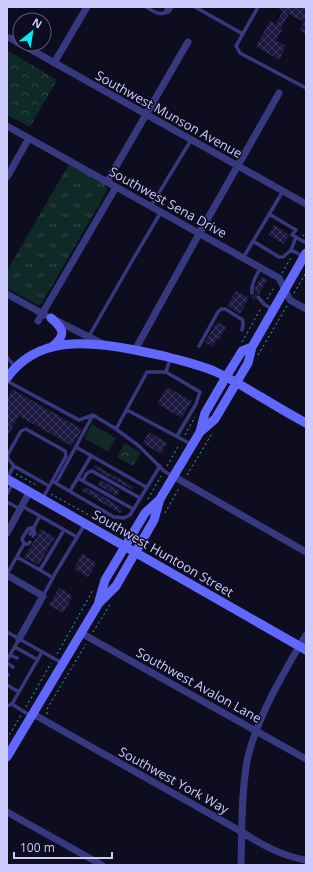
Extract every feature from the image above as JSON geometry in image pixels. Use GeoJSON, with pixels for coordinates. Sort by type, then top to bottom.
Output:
{"type":"FeatureCollection","features":[{"type":"Feature","properties":{"kind":"main road"},"geometry":{"type":"LineString","coordinates":[[200,432],[215,419],[237,383],[248,363],[252,347],[305,255]]}},
{"type":"Feature","properties":{"kind":"main road"},"geometry":{"type":"LineString","coordinates":[[51,318],[61,329],[62,333],[60,340],[53,346]]}},
{"type":"Feature","properties":{"kind":"main road"},"geometry":{"type":"LineString","coordinates":[[7,378],[31,355],[53,346],[67,343],[79,343],[120,347],[208,368],[306,423]]}},
{"type":"Feature","properties":{"kind":"main road"},"geometry":{"type":"LineString","coordinates":[[99,602],[116,586],[154,520],[160,499],[193,445],[200,432],[205,413],[226,377],[242,351],[252,347]]}},
{"type":"Feature","properties":{"kind":"main road","name":"Southwest Huntoon Street"},"geometry":{"type":"LineString","coordinates":[[10,477],[30,492],[44,495],[85,523],[128,542],[135,552],[303,648]]}},
{"type":"Feature","properties":{"kind":"main road"},"geometry":{"type":"LineString","coordinates":[[7,757],[58,661],[81,633],[99,602],[105,580],[145,513],[160,499]]}},
{"type":"Feature","properties":{"kind":"street"},"geometry":{"type":"LineString","coordinates":[[54,63],[87,7]]}},
{"type":"Feature","properties":{"kind":"street"},"geometry":{"type":"LineString","coordinates":[[107,182],[188,42]]}},
{"type":"Feature","properties":{"kind":"street","name":"Southwest Munson Avenue"},"geometry":{"type":"LineString","coordinates":[[34,52],[306,204]]}},
{"type":"Feature","properties":{"kind":"street"},"geometry":{"type":"LineString","coordinates":[[136,350],[199,234],[279,93]]}},
{"type":"Feature","properties":{"kind":"street","name":"Southwest Sena Drive"},"geometry":{"type":"LineString","coordinates":[[7,126],[279,278]]}},
{"type":"Feature","properties":{"kind":"street"},"geometry":{"type":"LineString","coordinates":[[7,177],[29,138]]}},
{"type":"Feature","properties":{"kind":"street"},"geometry":{"type":"LineString","coordinates":[[38,321],[116,187]]}},
{"type":"Feature","properties":{"kind":"street"},"geometry":{"type":"LineString","coordinates":[[279,278],[290,300],[306,309]]}},
{"type":"Feature","properties":{"kind":"street"},"geometry":{"type":"LineString","coordinates":[[7,294],[42,314],[106,345]]}},
{"type":"Feature","properties":{"kind":"street"},"geometry":{"type":"LineString","coordinates":[[173,476],[306,552]]}},
{"type":"Feature","properties":{"kind":"street"},"geometry":{"type":"LineString","coordinates":[[7,533],[30,492]]}},
{"type":"Feature","properties":{"kind":"street"},"geometry":{"type":"LineString","coordinates":[[7,575],[43,596],[19,639]]}},
{"type":"Feature","properties":{"kind":"street","name":"Southwest Avalon Lane"},"geometry":{"type":"LineString","coordinates":[[81,633],[306,759]]}},
{"type":"Feature","properties":{"kind":"street"},"geometry":{"type":"LineString","coordinates":[[241,865],[243,795],[247,762],[256,731],[265,710],[303,648],[306,634]]}},
{"type":"Feature","properties":{"kind":"street","name":"Southwest York Way"},"geometry":{"type":"LineString","coordinates":[[29,714],[270,849],[306,860]]}},
{"type":"Feature","properties":{"kind":"street"},"geometry":{"type":"LineString","coordinates":[[7,812],[102,865]]}},
{"type":"Feature","properties":{"kind":"lane"},"geometry":{"type":"LineString","coordinates":[[146,7],[158,14],[164,14],[169,9]]}},
{"type":"Feature","properties":{"kind":"lane"},"geometry":{"type":"LineString","coordinates":[[194,7],[243,34]]}},
{"type":"Feature","properties":{"kind":"lane"},"geometry":{"type":"LineString","coordinates":[[258,7],[236,46],[240,52],[306,88]]}},
{"type":"Feature","properties":{"kind":"lane"},"geometry":{"type":"LineString","coordinates":[[151,206],[190,140]]}},
{"type":"Feature","properties":{"kind":"lane"},"geometry":{"type":"LineString","coordinates":[[243,258],[283,191]]}},
{"type":"Feature","properties":{"kind":"lane"},"geometry":{"type":"LineString","coordinates":[[88,337],[161,212]]}},
{"type":"Feature","properties":{"kind":"lane"},"geometry":{"type":"LineString","coordinates":[[269,214],[296,230],[292,235],[306,243]]}},
{"type":"Feature","properties":{"kind":"lane"},"geometry":{"type":"LineString","coordinates":[[253,241],[279,257],[283,257],[293,251],[296,237]]}},
{"type":"Feature","properties":{"kind":"lane"},"geometry":{"type":"LineString","coordinates":[[293,251],[305,255]]}},
{"type":"Feature","properties":{"kind":"lane"},"geometry":{"type":"LineString","coordinates":[[252,293],[252,286],[256,275],[261,268]]}},
{"type":"Feature","properties":{"kind":"lane"},"geometry":{"type":"LineString","coordinates":[[258,297],[264,304],[273,310]]}},
{"type":"Feature","properties":{"kind":"lane"},"geometry":{"type":"LineString","coordinates":[[199,346],[220,310],[225,309],[243,320],[242,330]]}},
{"type":"Feature","properties":{"kind":"lane"},"geometry":{"type":"LineString","coordinates":[[7,357],[16,368]]}},
{"type":"Feature","properties":{"kind":"lane"},"geometry":{"type":"LineString","coordinates":[[166,372],[170,358]]}},
{"type":"Feature","properties":{"kind":"lane"},"geometry":{"type":"LineString","coordinates":[[116,429],[147,372],[166,372],[200,392],[196,404],[177,436]]}},
{"type":"Feature","properties":{"kind":"lane"},"geometry":{"type":"LineString","coordinates":[[7,381],[79,420],[93,415]]}},
{"type":"Feature","properties":{"kind":"lane"},"geometry":{"type":"LineString","coordinates":[[126,410],[193,445]]}},
{"type":"Feature","properties":{"kind":"lane"},"geometry":{"type":"LineString","coordinates":[[93,415],[116,429],[139,446],[164,471],[173,476]]}},
{"type":"Feature","properties":{"kind":"lane"},"geometry":{"type":"LineString","coordinates":[[44,495],[76,447],[93,415]]}},
{"type":"Feature","properties":{"kind":"lane"},"geometry":{"type":"LineString","coordinates":[[49,486],[14,466],[7,456],[21,430],[26,429],[65,451],[66,456],[54,482]]}},
{"type":"Feature","properties":{"kind":"lane"},"geometry":{"type":"LineString","coordinates":[[76,447],[146,487]]}},
{"type":"Feature","properties":{"kind":"lane"},"geometry":{"type":"LineString","coordinates":[[70,491],[91,456]]}},
{"type":"Feature","properties":{"kind":"lane"},"geometry":{"type":"LineString","coordinates":[[7,494],[10,477],[14,466]]}},
{"type":"Feature","properties":{"kind":"lane"},"geometry":{"type":"LineString","coordinates":[[54,482],[114,517],[124,518],[130,515],[160,466]]}},
{"type":"Feature","properties":{"kind":"lane"},"geometry":{"type":"LineString","coordinates":[[83,481],[87,473],[92,471],[140,498]]}},
{"type":"Feature","properties":{"kind":"lane"},"geometry":{"type":"LineString","coordinates":[[78,478],[133,509]]}},
{"type":"Feature","properties":{"kind":"lane"},"geometry":{"type":"LineString","coordinates":[[7,502],[40,516],[77,537]]}},
{"type":"Feature","properties":{"kind":"lane"},"geometry":{"type":"LineString","coordinates":[[32,535],[33,528],[40,516]]}},
{"type":"Feature","properties":{"kind":"lane"},"geometry":{"type":"LineString","coordinates":[[43,596],[85,523]]}},
{"type":"Feature","properties":{"kind":"lane"},"geometry":{"type":"LineString","coordinates":[[24,544],[22,539],[28,529],[33,528]]}},
{"type":"Feature","properties":{"kind":"lane"},"geometry":{"type":"LineString","coordinates":[[40,570],[64,530]]}},
{"type":"Feature","properties":{"kind":"lane"},"geometry":{"type":"LineString","coordinates":[[7,575],[24,544],[28,541]]}},
{"type":"Feature","properties":{"kind":"lane"},"geometry":{"type":"LineString","coordinates":[[17,557],[53,578]]}},
{"type":"Feature","properties":{"kind":"lane"},"geometry":{"type":"LineString","coordinates":[[7,632],[58,661]]}},
{"type":"Feature","properties":{"kind":"lane"},"geometry":{"type":"LineString","coordinates":[[7,660],[19,639]]}},
{"type":"Feature","properties":{"kind":"lane"},"geometry":{"type":"LineString","coordinates":[[15,646],[38,660]]}},
{"type":"Feature","properties":{"kind":"lane"},"geometry":{"type":"LineString","coordinates":[[7,706],[12,704],[31,667],[38,660],[42,652]]}},
{"type":"Feature","properties":{"kind":"lane"},"geometry":{"type":"LineString","coordinates":[[10,655],[17,658]]}},
{"type":"Feature","properties":{"kind":"lane"},"geometry":{"type":"LineString","coordinates":[[7,663],[13,667]]}},
{"type":"Feature","properties":{"kind":"lane"},"geometry":{"type":"LineString","coordinates":[[7,685],[19,692]]}},
{"type":"Feature","properties":{"kind":"lane"},"geometry":{"type":"LineString","coordinates":[[12,704],[29,714]]}},
{"type":"Feature","properties":{"kind":"path"},"geometry":{"type":"LineString","coordinates":[[301,240],[306,232]]}},
{"type":"Feature","properties":{"kind":"path"},"geometry":{"type":"LineString","coordinates":[[238,347],[279,278],[293,251]]}},
{"type":"Feature","properties":{"kind":"path"},"geometry":{"type":"LineString","coordinates":[[256,360],[306,273]]}},
{"type":"Feature","properties":{"kind":"path"},"geometry":{"type":"LineString","coordinates":[[163,516],[214,429]]}},
{"type":"Feature","properties":{"kind":"path"},"geometry":{"type":"LineString","coordinates":[[10,477],[128,542]]}},
{"type":"Feature","properties":{"kind":"path"},"geometry":{"type":"LineString","coordinates":[[7,739],[29,714],[58,661],[93,590]]}},
{"type":"Feature","properties":{"kind":"path"},"geometry":{"type":"LineString","coordinates":[[47,715],[47,709],[113,600]]}},
{"type":"Feature","properties":{"kind":"green space"},"geometry":{"type":"Polygon","coordinates":[[[7,50],[57,80],[30,127],[7,115],[7,50]]]}},
{"type":"Feature","properties":{"kind":"green space"},"geometry":{"type":"Polygon","coordinates":[[[69,164],[106,185],[107,191],[42,303],[39,305],[7,288],[7,271],[69,164]]]}},
{"type":"Feature","properties":{"kind":"green space"},"geometry":{"type":"Polygon","coordinates":[[[92,424],[116,438],[108,452],[84,438],[92,424]]]}},
{"type":"Feature","properties":{"kind":"green space"},"geometry":{"type":"Polygon","coordinates":[[[125,443],[141,453],[133,466],[117,457],[125,443]]]}},
{"type":"Feature","properties":{"kind":"building"},"geometry":{"type":"Polygon","coordinates":[[[277,7],[306,7],[306,34],[300,30],[304,22],[289,14],[281,27],[283,28],[276,40],[286,46],[279,60],[256,46],[270,21],[276,24],[283,11],[277,7]]]}},
{"type":"Feature","properties":{"kind":"building"},"geometry":{"type":"Polygon","coordinates":[[[274,225],[289,234],[284,244],[268,235],[274,225]]]}},
{"type":"Feature","properties":{"kind":"building"},"geometry":{"type":"Polygon","coordinates":[[[261,277],[267,280],[259,294],[255,296],[256,300],[250,297],[255,295],[255,287],[261,277]]]}},
{"type":"Feature","properties":{"kind":"building"},"geometry":{"type":"Polygon","coordinates":[[[236,291],[249,298],[240,314],[227,306],[236,291]]]}},
{"type":"Feature","properties":{"kind":"building"},"geometry":{"type":"Polygon","coordinates":[[[217,322],[226,327],[219,340],[217,339],[213,347],[205,342],[217,322]]]}},
{"type":"Feature","properties":{"kind":"building"},"geometry":{"type":"Polygon","coordinates":[[[167,387],[192,401],[182,418],[157,404],[167,387]]]}},
{"type":"Feature","properties":{"kind":"building"},"geometry":{"type":"Polygon","coordinates":[[[12,389],[82,429],[72,446],[19,416],[7,437],[7,398],[12,389]]]}},
{"type":"Feature","properties":{"kind":"building"},"geometry":{"type":"Polygon","coordinates":[[[149,432],[167,443],[161,454],[143,443],[149,432]]]}},
{"type":"Feature","properties":{"kind":"building"},"geometry":{"type":"Polygon","coordinates":[[[95,465],[134,487],[133,490],[93,468],[95,465]]]}},
{"type":"Feature","properties":{"kind":"building"},"geometry":{"type":"Polygon","coordinates":[[[101,480],[120,491],[117,496],[98,485],[101,480]]]}},
{"type":"Feature","properties":{"kind":"building"},"geometry":{"type":"Polygon","coordinates":[[[85,487],[122,508],[120,513],[82,491],[85,487]]]}},
{"type":"Feature","properties":{"kind":"building"},"geometry":{"type":"Polygon","coordinates":[[[40,529],[55,537],[39,565],[24,557],[38,535],[40,529]]]}},
{"type":"Feature","properties":{"kind":"building"},"geometry":{"type":"Polygon","coordinates":[[[82,554],[97,563],[88,577],[74,569],[82,554]]]}},
{"type":"Feature","properties":{"kind":"building"},"geometry":{"type":"Polygon","coordinates":[[[59,588],[73,596],[63,613],[49,605],[59,588]]]}}]}
